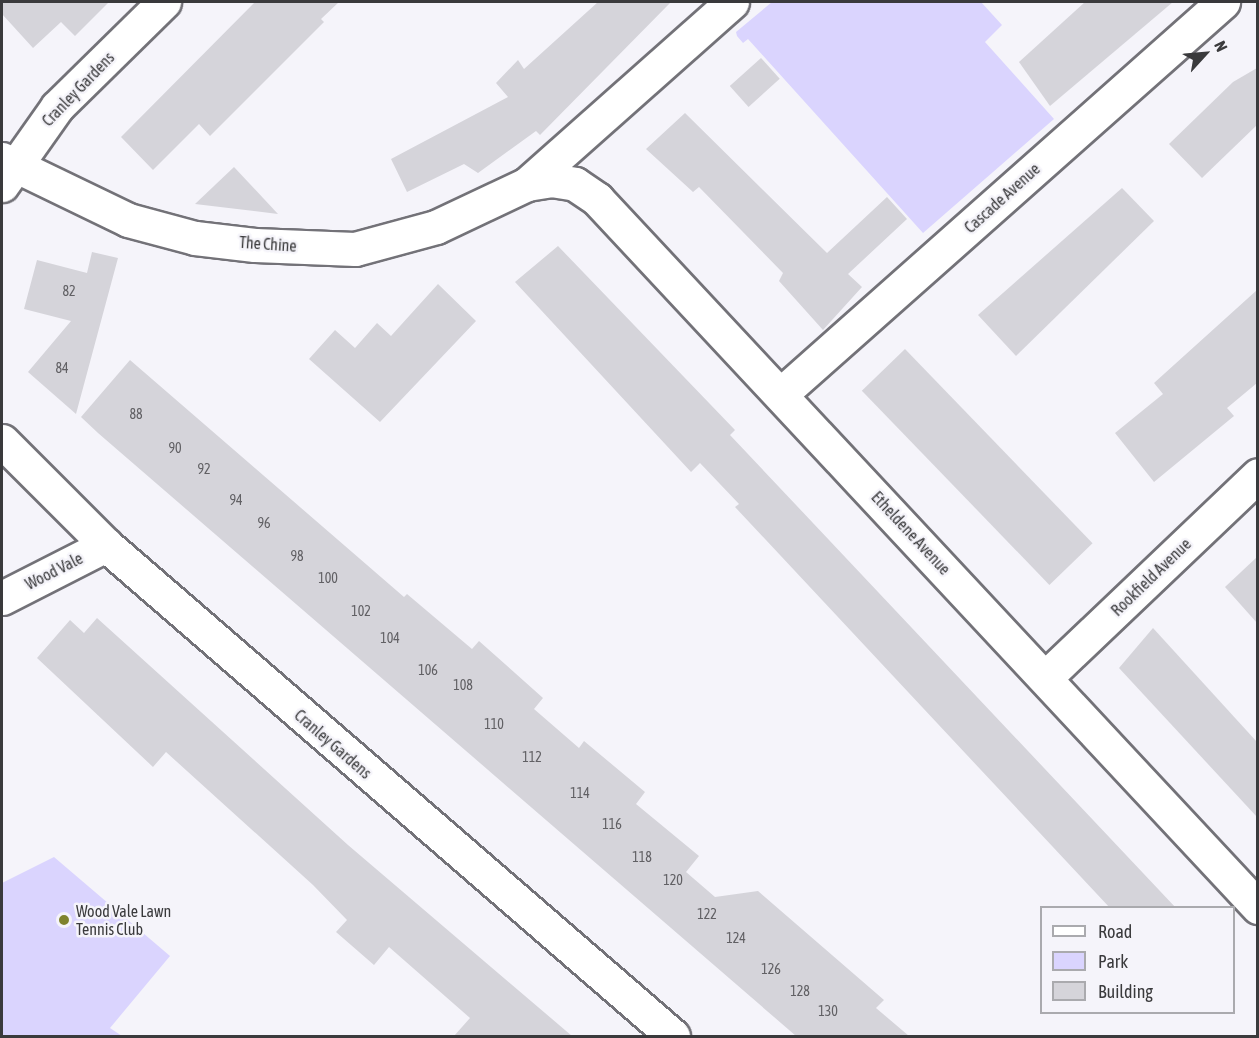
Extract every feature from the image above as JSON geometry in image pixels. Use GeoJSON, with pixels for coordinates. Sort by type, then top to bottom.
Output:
{"type":"FeatureCollection","features":[{"type":"Feature","properties":{"kind":"street","name":"Cranley Gardens"},"geometry":{"type":"LineString","coordinates":[[4,161],[164,2]]}},
{"type":"Feature","properties":{"kind":"street","name":"The Chine"},"geometry":{"type":"LineString","coordinates":[[4,161],[61,191],[128,220],[195,238],[255,245],[356,249],[436,227],[539,182],[732,2]]}},
{"type":"Feature","properties":{"kind":"street","name":"Cascade Avenue"},"geometry":{"type":"LineString","coordinates":[[781,394],[1223,2]]}},
{"type":"Feature","properties":{"kind":"street","name":"Etheldene Avenue"},"geometry":{"type":"LineString","coordinates":[[539,182],[575,184],[597,199],[1257,907]]}},
{"type":"Feature","properties":{"kind":"street","name":"Cranley Gardens"},"geometry":{"type":"LineString","coordinates":[[2,441],[106,545],[673,1036]]}},
{"type":"Feature","properties":{"kind":"street","name":"Rookfield Avenue"},"geometry":{"type":"LineString","coordinates":[[1045,678],[1257,476]]}},
{"type":"Feature","properties":{"kind":"street","name":"Wood Vale"},"geometry":{"type":"LineString","coordinates":[[2,598],[106,545]]}},
{"type":"Feature","properties":{"kind":"green space"},"geometry":{"type":"Polygon","coordinates":[[[772,2],[981,2],[1002,25],[985,42],[1054,119],[923,233],[748,39],[743,43],[737,36],[736,32],[772,2]]]}},
{"type":"Feature","properties":{"kind":"green space","name":"Wood Vale Lawn Tennis Club"},"geometry":{"type":"Polygon","coordinates":[[[54,857],[170,956],[110,1028],[122,1036],[2,1036],[2,883],[54,857]]]}},
{"type":"Feature","properties":{"kind":"building"},"geometry":{"type":"Polygon","coordinates":[[[2,2],[109,2],[75,36],[61,22],[33,48],[2,14],[2,2]]]}},
{"type":"Feature","properties":{"kind":"building"},"geometry":{"type":"Polygon","coordinates":[[[255,2],[339,2],[321,19],[324,22],[210,136],[199,124],[153,170],[121,137],[255,2]]]}},
{"type":"Feature","properties":{"kind":"building"},"geometry":{"type":"Polygon","coordinates":[[[598,2],[671,2],[540,135],[536,131],[478,173],[464,164],[407,192],[391,159],[508,97],[496,83],[518,60],[524,69],[598,2]]]}},
{"type":"Feature","properties":{"kind":"building"},"geometry":{"type":"Polygon","coordinates":[[[1085,2],[1173,2],[1050,106],[1019,62],[1085,2]]]}},
{"type":"Feature","properties":{"kind":"building"},"geometry":{"type":"Polygon","coordinates":[[[761,58],[780,79],[749,107],[730,86],[761,58]]]}},
{"type":"Feature","properties":{"kind":"building"},"geometry":{"type":"Polygon","coordinates":[[[1257,68],[1257,125],[1202,178],[1169,144],[1233,82],[1257,68]]]}},
{"type":"Feature","properties":{"kind":"building"},"geometry":{"type":"Polygon","coordinates":[[[685,113],[827,253],[887,197],[907,219],[848,274],[862,287],[823,330],[779,281],[783,273],[699,187],[693,192],[646,149],[685,113]]]}},
{"type":"Feature","properties":{"kind":"building"},"geometry":{"type":"Polygon","coordinates":[[[234,167],[278,214],[195,204],[234,167]]]}},
{"type":"Feature","properties":{"kind":"building"},"geometry":{"type":"Polygon","coordinates":[[[1122,188],[1154,221],[1016,356],[978,315],[1122,188]]]}},
{"type":"Feature","properties":{"kind":"building"},"geometry":{"type":"Polygon","coordinates":[[[558,246],[735,430],[730,435],[1174,906],[1108,906],[735,507],[739,504],[700,463],[691,472],[515,282],[558,246]]]}},
{"type":"Feature","properties":{"kind":"building"},"geometry":{"type":"Polygon","coordinates":[[[92,252],[118,258],[76,414],[28,372],[71,321],[24,309],[37,260],[87,273],[92,252]]]}},
{"type":"Feature","properties":{"kind":"building"},"geometry":{"type":"Polygon","coordinates":[[[438,284],[476,321],[380,422],[309,359],[335,330],[355,348],[377,323],[391,336],[438,284]]]}},
{"type":"Feature","properties":{"kind":"building"},"geometry":{"type":"Polygon","coordinates":[[[1257,290],[1257,383],[1227,408],[1234,416],[1154,482],[1115,433],[1163,394],[1154,383],[1257,290]]]}},
{"type":"Feature","properties":{"kind":"building"},"geometry":{"type":"Polygon","coordinates":[[[905,349],[1093,543],[1049,585],[862,391],[905,349]]]}},
{"type":"Feature","properties":{"kind":"building"},"geometry":{"type":"Polygon","coordinates":[[[130,360],[404,597],[407,594],[472,649],[479,641],[543,698],[534,709],[579,748],[584,741],[645,792],[636,804],[699,856],[686,872],[715,897],[758,891],[884,1000],[876,1008],[909,1036],[796,1036],[98,433],[81,417],[130,360]]]}},
{"type":"Feature","properties":{"kind":"building"},"geometry":{"type":"Polygon","coordinates":[[[1257,557],[1257,623],[1225,587],[1257,557]]]}},
{"type":"Feature","properties":{"kind":"building"},"geometry":{"type":"Polygon","coordinates":[[[97,618],[348,845],[572,1036],[454,1036],[470,1018],[389,947],[374,965],[336,932],[347,920],[313,885],[166,752],[153,767],[37,658],[70,620],[84,633],[97,618]]]}},
{"type":"Feature","properties":{"kind":"building"},"geometry":{"type":"Polygon","coordinates":[[[1153,628],[1257,742],[1257,817],[1119,668],[1153,628]]]}},
{"type":"Feature","properties":{"kind":"place","name":"Wood Vale Lawn Tennis Club"},"geometry":{"type":"Point","coordinates":[64,920]}}]}
